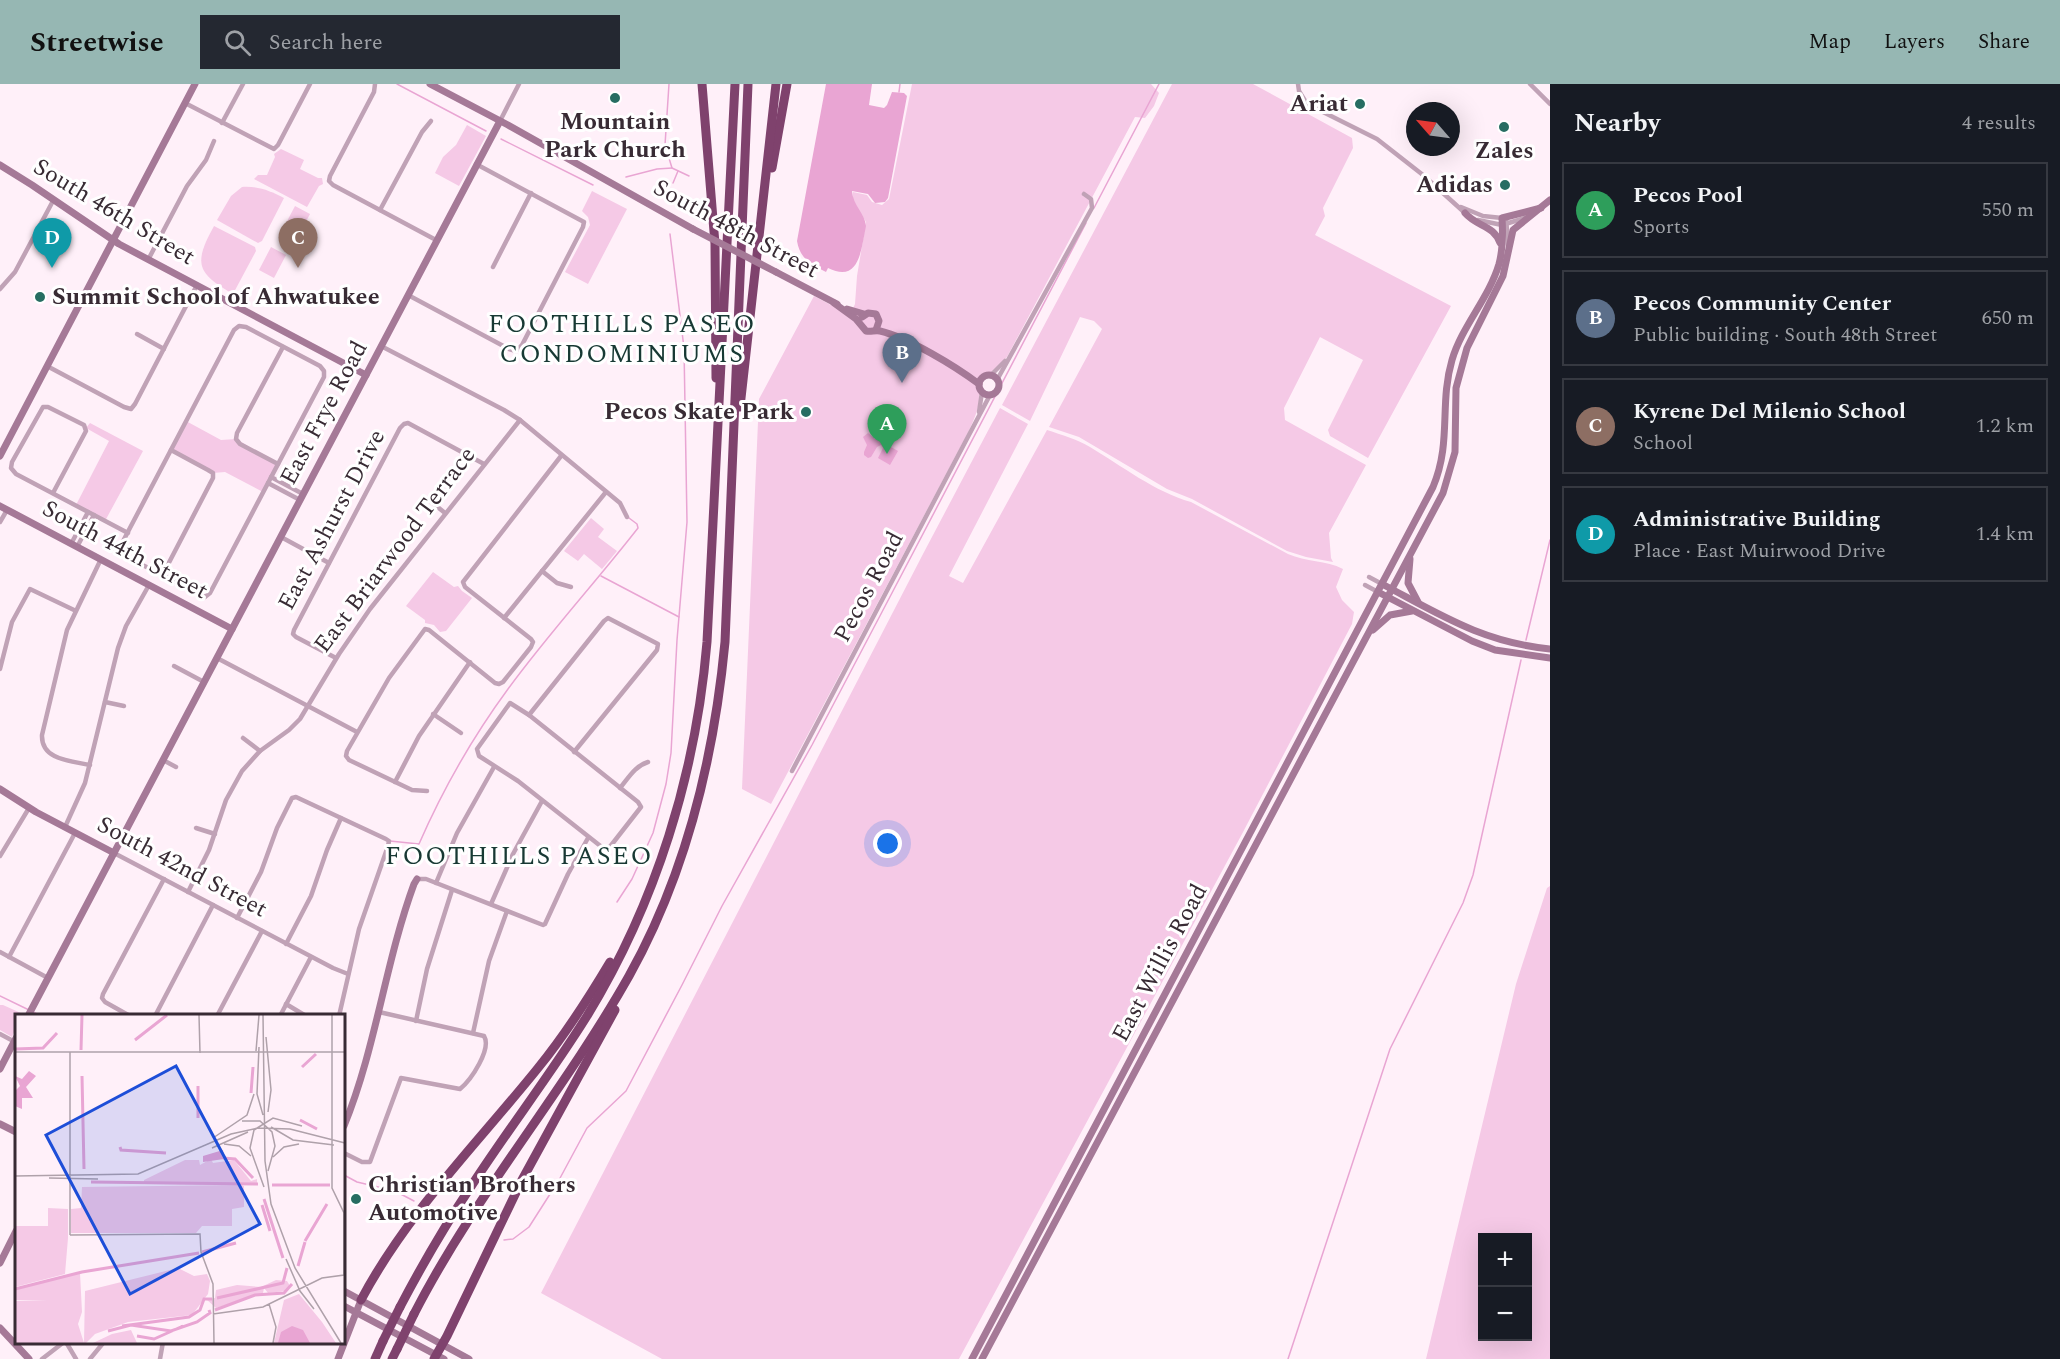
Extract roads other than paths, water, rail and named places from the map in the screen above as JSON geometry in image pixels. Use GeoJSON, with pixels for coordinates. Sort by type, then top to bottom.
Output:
{"type":"FeatureCollection","features":[{"type":"Feature","properties":{"kind":"highway"},"geometry":{"type":"LineString","coordinates":[[702,84],[716,279],[714,477]]}},
{"type":"Feature","properties":{"kind":"highway"},"geometry":{"type":"LineString","coordinates":[[375,1359],[400,1307],[461,1202],[586,1016],[612,970],[661,861],[676,812],[698,719],[707,642],[735,84]]}},
{"type":"Feature","properties":{"kind":"highway"},"geometry":{"type":"LineString","coordinates":[[438,1358],[522,1180],[614,1012],[659,912],[678,863],[699,796],[720,694],[725,642],[748,84]]}},
{"type":"Feature","properties":{"kind":"highway"},"geometry":{"type":"LineString","coordinates":[[733,477],[776,84]]}},
{"type":"Feature","properties":{"kind":"highway"},"geometry":{"type":"LineString","coordinates":[[760,235],[788,84]]}},
{"type":"Feature","properties":{"kind":"highway"},"geometry":{"type":"LineString","coordinates":[[361,1300],[409,1222],[538,1068],[565,1032],[590,996],[641,908]]}},
{"type":"Feature","properties":{"kind":"highway"},"geometry":{"type":"LineString","coordinates":[[392,1359],[414,1314],[471,1215],[593,1034],[629,975]]}},
{"type":"Feature","properties":{"kind":"street"},"geometry":{"type":"LineString","coordinates":[[0,456],[195,84]]}},
{"type":"Feature","properties":{"kind":"street"},"geometry":{"type":"LineString","coordinates":[[222,123],[243,84]]}},
{"type":"Feature","properties":{"kind":"street"},"geometry":{"type":"LineString","coordinates":[[185,103],[274,149],[310,84]]}},
{"type":"Feature","properties":{"kind":"street"},"geometry":{"type":"LineString","coordinates":[[375,84],[374,92],[329,181],[436,240]]}},
{"type":"Feature","properties":{"kind":"street","name":"South 48th Street"},"geometry":{"type":"LineString","coordinates":[[430,84],[693,229],[834,303],[864,314]]}},
{"type":"Feature","properties":{"kind":"street","name":"East Frye Road"},"geometry":{"type":"LineString","coordinates":[[29,1014],[519,84]]}},
{"type":"Feature","properties":{"kind":"street"},"geometry":{"type":"LineString","coordinates":[[1298,84],[1299,91],[1307,104],[1377,139],[1471,220],[1494,231],[1505,252]]}},
{"type":"Feature","properties":{"kind":"street"},"geometry":{"type":"LineString","coordinates":[[1530,84],[1550,103]]}},
{"type":"Feature","properties":{"kind":"street"},"geometry":{"type":"LineString","coordinates":[[380,210],[422,132],[431,121]]}},
{"type":"Feature","properties":{"kind":"street"},"geometry":{"type":"LineString","coordinates":[[148,260],[187,186],[206,160],[214,141]]}},
{"type":"Feature","properties":{"kind":"street"},"geometry":{"type":"LineString","coordinates":[[408,295],[516,351],[522,345],[579,236],[584,222],[476,164]]}},
{"type":"Feature","properties":{"kind":"street","name":"South 46th Street"},"geometry":{"type":"LineString","coordinates":[[0,165],[113,240],[366,375]]}},
{"type":"Feature","properties":{"kind":"street"},"geometry":{"type":"LineString","coordinates":[[493,267],[531,194]]}},
{"type":"Feature","properties":{"kind":"street"},"geometry":{"type":"LineString","coordinates":[[1011,355],[984,379],[982,392],[990,395],[997,391],[998,380],[1092,208],[1092,199],[1084,194]]}},
{"type":"Feature","properties":{"kind":"street"},"geometry":{"type":"LineString","coordinates":[[0,289],[15,272],[54,199]]}},
{"type":"Feature","properties":{"kind":"street"},"geometry":{"type":"LineString","coordinates":[[1505,252],[1513,230],[1550,200]]}},
{"type":"Feature","properties":{"kind":"street"},"geometry":{"type":"LineString","coordinates":[[1456,205],[1483,216],[1504,221],[1541,208]]}},
{"type":"Feature","properties":{"kind":"street"},"geometry":{"type":"LineString","coordinates":[[1465,213],[1478,220],[1504,221],[1530,216]]}},
{"type":"Feature","properties":{"kind":"street"},"geometry":{"type":"LineString","coordinates":[[1504,221],[1505,252]]}},
{"type":"Feature","properties":{"kind":"street","name":"East Willis Road"},"geometry":{"type":"LineString","coordinates":[[972,1359],[1428,496],[1442,458],[1446,432],[1445,397],[1453,357],[1505,252]]}},
{"type":"Feature","properties":{"kind":"street","name":"East Willis Road"},"geometry":{"type":"LineString","coordinates":[[982,1359],[1446,487],[1455,452],[1455,398],[1460,368],[1467,348],[1503,276],[1505,252]]}},
{"type":"Feature","properties":{"kind":"street"},"geometry":{"type":"LineString","coordinates":[[47,366],[130,409],[197,285]]}},
{"type":"Feature","properties":{"kind":"street","name":"South 48th Street"},"geometry":{"type":"LineString","coordinates":[[834,303],[860,322]]}},
{"type":"Feature","properties":{"kind":"street"},"geometry":{"type":"LineString","coordinates":[[899,338],[879,321],[874,313],[864,314],[860,322],[866,331],[876,330],[899,338],[960,370],[984,379],[998,380]]}},
{"type":"Feature","properties":{"kind":"street"},"geometry":{"type":"LineString","coordinates":[[876,330],[879,321]]}},
{"type":"Feature","properties":{"kind":"street"},"geometry":{"type":"LineString","coordinates":[[239,326],[246,327],[283,347],[320,366],[324,371],[324,377],[210,593],[205,597],[125,556],[120,551],[128,533],[234,330],[239,326]]}},
{"type":"Feature","properties":{"kind":"street"},"geometry":{"type":"LineString","coordinates":[[136,334],[164,349]]}},
{"type":"Feature","properties":{"kind":"street"},"geometry":{"type":"LineString","coordinates":[[381,346],[519,420],[620,503],[627,517]]}},
{"type":"Feature","properties":{"kind":"street"},"geometry":{"type":"LineString","coordinates":[[278,464],[240,444],[236,439],[237,433],[283,347]]}},
{"type":"Feature","properties":{"kind":"street","name":"Pecos Road"},"geometry":{"type":"LineString","coordinates":[[977,420],[982,392]]}},
{"type":"Feature","properties":{"kind":"street","name":"Pecos Road"},"geometry":{"type":"LineString","coordinates":[[792,771],[990,395]]}},
{"type":"Feature","properties":{"kind":"street"},"geometry":{"type":"LineString","coordinates":[[1445,397],[1455,398]]}},
{"type":"Feature","properties":{"kind":"street"},"geometry":{"type":"LineString","coordinates":[[53,493],[86,428],[48,407],[43,407],[12,462],[11,468],[16,474],[128,533]]}},
{"type":"Feature","properties":{"kind":"street","name":"East Briarwood Terrace"},"geometry":{"type":"LineString","coordinates":[[188,892],[205,860],[225,800],[236,779],[260,750],[295,724],[336,658],[375,602],[519,420]]}},
{"type":"Feature","properties":{"kind":"street","name":"East Ashurst Drive"},"geometry":{"type":"LineString","coordinates":[[336,658],[293,634],[329,562],[404,424],[408,423],[484,464]]}},
{"type":"Feature","properties":{"kind":"street"},"geometry":{"type":"LineString","coordinates":[[162,576],[213,478],[213,473],[171,450]]}},
{"type":"Feature","properties":{"kind":"street"},"geometry":{"type":"LineString","coordinates":[[427,791],[412,790],[349,760],[346,756],[357,732],[389,678],[425,629],[500,684],[531,647],[533,642],[463,582],[561,456]]}},
{"type":"Feature","properties":{"kind":"street"},"geometry":{"type":"LineString","coordinates":[[271,477],[301,497]]}},
{"type":"Feature","properties":{"kind":"street"},"geometry":{"type":"LineString","coordinates":[[268,483],[284,492],[301,497]]}},
{"type":"Feature","properties":{"kind":"street"},"geometry":{"type":"LineString","coordinates":[[284,492],[287,486]]}},
{"type":"Feature","properties":{"kind":"street"},"geometry":{"type":"LineString","coordinates":[[504,618],[606,492]]}},
{"type":"Feature","properties":{"kind":"street"},"geometry":{"type":"LineString","coordinates":[[1428,496],[1438,502]]}},
{"type":"Feature","properties":{"kind":"street"},"geometry":{"type":"LineString","coordinates":[[429,500],[445,513]]}},
{"type":"Feature","properties":{"kind":"street"},"geometry":{"type":"LineString","coordinates":[[0,522],[3,508]]}},
{"type":"Feature","properties":{"kind":"street","name":"South 44th Street"},"geometry":{"type":"LineString","coordinates":[[3,508],[232,629]]}},
{"type":"Feature","properties":{"kind":"street"},"geometry":{"type":"LineString","coordinates":[[74,545],[88,512]]}},
{"type":"Feature","properties":{"kind":"street"},"geometry":{"type":"LineString","coordinates":[[74,545],[94,515]]}},
{"type":"Feature","properties":{"kind":"street"},"geometry":{"type":"LineString","coordinates":[[80,527],[86,530]]}},
{"type":"Feature","properties":{"kind":"street"},"geometry":{"type":"LineString","coordinates":[[281,537],[329,562]]}},
{"type":"Feature","properties":{"kind":"street"},"geometry":{"type":"LineString","coordinates":[[1410,556],[1408,583],[1420,604]]}},
{"type":"Feature","properties":{"kind":"street"},"geometry":{"type":"LineString","coordinates":[[90,765],[52,755],[44,747],[42,741],[61,650],[74,610],[101,559]]}},
{"type":"Feature","properties":{"kind":"street"},"geometry":{"type":"LineString","coordinates":[[542,571],[557,583],[571,587]]}},
{"type":"Feature","properties":{"kind":"street"},"geometry":{"type":"LineString","coordinates":[[1369,577],[1460,625],[1487,636],[1524,646],[1550,649]]}},
{"type":"Feature","properties":{"kind":"street"},"geometry":{"type":"LineString","coordinates":[[65,827],[78,800],[90,765],[113,663],[122,637],[149,585]]}},
{"type":"Feature","properties":{"kind":"street"},"geometry":{"type":"LineString","coordinates":[[1365,585],[1472,641],[1495,650],[1550,658]]}},
{"type":"Feature","properties":{"kind":"street"},"geometry":{"type":"LineString","coordinates":[[0,669],[16,612],[30,589],[74,610]]}},
{"type":"Feature","properties":{"kind":"street"},"geometry":{"type":"LineString","coordinates":[[1368,634],[1390,615],[1413,611]]}},
{"type":"Feature","properties":{"kind":"street"},"geometry":{"type":"LineString","coordinates":[[529,715],[608,618],[658,644],[657,650],[574,752]]}},
{"type":"Feature","properties":{"kind":"street"},"geometry":{"type":"LineString","coordinates":[[217,658],[357,732]]}},
{"type":"Feature","properties":{"kind":"street"},"geometry":{"type":"LineString","coordinates":[[395,782],[433,714],[470,662]]}},
{"type":"Feature","properties":{"kind":"street"},"geometry":{"type":"LineString","coordinates":[[174,666],[204,682]]}},
{"type":"Feature","properties":{"kind":"street"},"geometry":{"type":"LineString","coordinates":[[105,702],[124,706]]}},
{"type":"Feature","properties":{"kind":"street"},"geometry":{"type":"LineString","coordinates":[[510,704],[529,715],[641,807],[609,848],[606,849],[588,838],[518,781],[477,753],[510,704]]}},
{"type":"Feature","properties":{"kind":"street"},"geometry":{"type":"LineString","coordinates":[[433,714],[461,732]]}},
{"type":"Feature","properties":{"kind":"street"},"geometry":{"type":"LineString","coordinates":[[283,733],[288,739]]}},
{"type":"Feature","properties":{"kind":"street"},"geometry":{"type":"LineString","coordinates":[[243,738],[260,750]]}},
{"type":"Feature","properties":{"kind":"street"},"geometry":{"type":"LineString","coordinates":[[163,760],[176,767]]}},
{"type":"Feature","properties":{"kind":"street"},"geometry":{"type":"LineString","coordinates":[[620,788],[641,764],[648,762]]}},
{"type":"Feature","properties":{"kind":"street"},"geometry":{"type":"LineString","coordinates":[[436,883],[457,833],[494,766]]}},
{"type":"Feature","properties":{"kind":"street","name":"South 42nd Street"},"geometry":{"type":"LineString","coordinates":[[0,789],[29,808],[286,944],[348,974]]}},
{"type":"Feature","properties":{"kind":"street"},"geometry":{"type":"LineString","coordinates":[[237,918],[261,872],[277,828],[292,798],[296,797],[386,838],[389,841],[363,915],[339,1014]]}},
{"type":"Feature","properties":{"kind":"street"},"geometry":{"type":"LineString","coordinates":[[490,904],[513,854],[542,801]]}},
{"type":"Feature","properties":{"kind":"street"},"geometry":{"type":"LineString","coordinates":[[0,856],[29,808]]}},
{"type":"Feature","properties":{"kind":"street"},"geometry":{"type":"LineString","coordinates":[[286,944],[311,896],[341,818]]}},
{"type":"Feature","properties":{"kind":"street"},"geometry":{"type":"LineString","coordinates":[[196,828],[215,834]]}},
{"type":"Feature","properties":{"kind":"street"},"geometry":{"type":"LineString","coordinates":[[9,957],[75,832]]}},
{"type":"Feature","properties":{"kind":"street"},"geometry":{"type":"LineString","coordinates":[[345,1123],[363,1072],[398,933],[417,879],[426,879],[543,925],[588,838]]}},
{"type":"Feature","properties":{"kind":"street"},"geometry":{"type":"LineString","coordinates":[[126,1014],[102,999],[164,879]]}},
{"type":"Feature","properties":{"kind":"street"},"geometry":{"type":"LineString","coordinates":[[416,1021],[430,957],[452,890]]}},
{"type":"Feature","properties":{"kind":"street"},"geometry":{"type":"LineString","coordinates":[[155,1014],[213,905]]}},
{"type":"Feature","properties":{"kind":"street"},"geometry":{"type":"LineString","coordinates":[[473,1033],[489,961],[507,911]]}},
{"type":"Feature","properties":{"kind":"street"},"geometry":{"type":"LineString","coordinates":[[218,1014],[262,931]]}},
{"type":"Feature","properties":{"kind":"street"},"geometry":{"type":"LineString","coordinates":[[0,952],[48,978]]}},
{"type":"Feature","properties":{"kind":"street"},"geometry":{"type":"LineString","coordinates":[[281,1014],[311,957]]}},
{"type":"Feature","properties":{"kind":"street"},"geometry":{"type":"LineString","coordinates":[[285,1004],[302,1014]]}},
{"type":"Feature","properties":{"kind":"street"},"geometry":{"type":"LineString","coordinates":[[345,1154],[362,1162],[369,1163],[373,1158],[401,1078],[460,1089],[482,1058],[486,1038],[379,1012]]}},
{"type":"Feature","properties":{"kind":"street"},"geometry":{"type":"LineString","coordinates":[[1148,1028],[1156,1032]]}},
{"type":"Feature","properties":{"kind":"street"},"geometry":{"type":"LineString","coordinates":[[0,1034],[15,1040]]}},
{"type":"Feature","properties":{"kind":"street"},"geometry":{"type":"LineString","coordinates":[[0,1069],[15,1042]]}},
{"type":"Feature","properties":{"kind":"street"},"geometry":{"type":"LineString","coordinates":[[0,1124],[15,1132]]}},
{"type":"Feature","properties":{"kind":"street"},"geometry":{"type":"LineString","coordinates":[[0,1263],[15,1234]]}},
{"type":"Feature","properties":{"kind":"street"},"geometry":{"type":"LineString","coordinates":[[345,1292],[469,1359]]}},
{"type":"Feature","properties":{"kind":"street"},"geometry":{"type":"LineString","coordinates":[[345,1341],[361,1300]]}},
{"type":"Feature","properties":{"kind":"street"},"geometry":{"type":"LineString","coordinates":[[345,1307],[438,1358]]}},
{"type":"Feature","properties":{"kind":"street"},"geometry":{"type":"LineString","coordinates":[[0,1328],[29,1359]]}},
{"type":"Feature","properties":{"kind":"street"},"geometry":{"type":"LineString","coordinates":[[42,1359],[62,1344]]}},
{"type":"Feature","properties":{"kind":"street"},"geometry":{"type":"LineString","coordinates":[[66,1344],[76,1359]]}},
{"type":"Feature","properties":{"kind":"street"},"geometry":{"type":"LineString","coordinates":[[90,1359],[102,1344]]}},
{"type":"Feature","properties":{"kind":"street"},"geometry":{"type":"LineString","coordinates":[[160,1359],[163,1344]]}},
{"type":"Feature","properties":{"kind":"street"},"geometry":{"type":"LineString","coordinates":[[339,1359],[344,1344]]}},
{"type":"Feature","properties":{"kind":"waterway"},"geometry":{"type":"LineString","coordinates":[[397,84],[486,131]]}},
{"type":"Feature","properties":{"kind":"waterway"},"geometry":{"type":"LineString","coordinates":[[669,84],[665,145],[672,168],[689,176]]}},
{"type":"Feature","properties":{"kind":"waterway"},"geometry":{"type":"LineString","coordinates":[[899,92],[900,84]]}},
{"type":"Feature","properties":{"kind":"waterway"},"geometry":{"type":"LineString","coordinates":[[1094,208],[1159,84]]}},
{"type":"Feature","properties":{"kind":"waterway"},"geometry":{"type":"LineString","coordinates":[[501,139],[593,185]]}},
{"type":"Feature","properties":{"kind":"waterway"},"geometry":{"type":"LineString","coordinates":[[626,177],[657,169],[672,168]]}},
{"type":"Feature","properties":{"kind":"waterway"},"geometry":{"type":"LineString","coordinates":[[673,183],[678,171]]}},
{"type":"Feature","properties":{"kind":"waterway"},"geometry":{"type":"LineString","coordinates":[[504,1240],[513,1239],[529,1227],[559,1180],[587,1128],[626,1091],[722,906],[812,745],[1086,223]]}},
{"type":"Feature","properties":{"kind":"waterway"},"geometry":{"type":"LineString","coordinates":[[617,902],[632,879],[653,833],[666,784],[671,753],[677,640],[687,522],[684,348],[670,234]]}},
{"type":"Feature","properties":{"kind":"waterway"},"geometry":{"type":"LineString","coordinates":[[390,841],[419,844],[459,764],[495,707],[638,528],[637,524],[629,518]]}},
{"type":"Feature","properties":{"kind":"waterway"},"geometry":{"type":"LineString","coordinates":[[1526,640],[1550,540]]}},
{"type":"Feature","properties":{"kind":"waterway"},"geometry":{"type":"LineString","coordinates":[[601,576],[679,617]]}},
{"type":"Feature","properties":{"kind":"waterway"},"geometry":{"type":"LineString","coordinates":[[1288,1359],[1390,1049],[1463,903],[1473,875],[1521,660]]}},
{"type":"Feature","properties":{"kind":"waterway"},"geometry":{"type":"LineString","coordinates":[[0,996],[29,1010]]}},
{"type":"Feature","properties":{"kind":"waterway"},"geometry":{"type":"LineString","coordinates":[[33,1012],[37,1014]]}},
{"type":"Feature","properties":{"kind":"waterway"},"geometry":{"type":"LineString","coordinates":[[345,1176],[357,1182],[395,1191],[414,1201]]}},
{"type":"Feature","properties":{"kind":"place","name":"Mountain Park Church"},"geometry":{"type":"Point","coordinates":[615,98]}},
{"type":"Feature","properties":{"kind":"place","name":"Ariat"},"geometry":{"type":"Point","coordinates":[1360,104]}},
{"type":"Feature","properties":{"kind":"place","name":"Zales"},"geometry":{"type":"Point","coordinates":[1504,127]}},
{"type":"Feature","properties":{"kind":"place","name":"Adidas"},"geometry":{"type":"Point","coordinates":[1505,185]}},
{"type":"Feature","properties":{"kind":"place","name":"Administrative Building"},"geometry":{"type":"Point","coordinates":[52,268]}},
{"type":"Feature","properties":{"kind":"place","name":"Kyrene Del Milenio School"},"geometry":{"type":"Point","coordinates":[298,268]}},
{"type":"Feature","properties":{"kind":"place","name":"Summit School of Ahwatukee"},"geometry":{"type":"Point","coordinates":[40,297]}},
{"type":"Feature","properties":{"kind":"place","name":"Pecos Community Center"},"geometry":{"type":"Point","coordinates":[902,383]}},
{"type":"Feature","properties":{"kind":"place","name":"Pecos Skate Park"},"geometry":{"type":"Point","coordinates":[806,412]}},
{"type":"Feature","properties":{"kind":"place","name":"Pecos Pool"},"geometry":{"type":"Point","coordinates":[887,454]}},
{"type":"Feature","properties":{"kind":"place","name":"Christian Brothers Automotive"},"geometry":{"type":"Point","coordinates":[356,1199]}},
{"type":"Feature","properties":{"kind":"district","name":"FOOTHILLS PASEO CONDOMINIUMS"},"geometry":{"type":"Point","coordinates":[622,339]}},
{"type":"Feature","properties":{"kind":"district","name":"FOOTHILLS PASEO"},"geometry":{"type":"Point","coordinates":[519,856]}}]}
